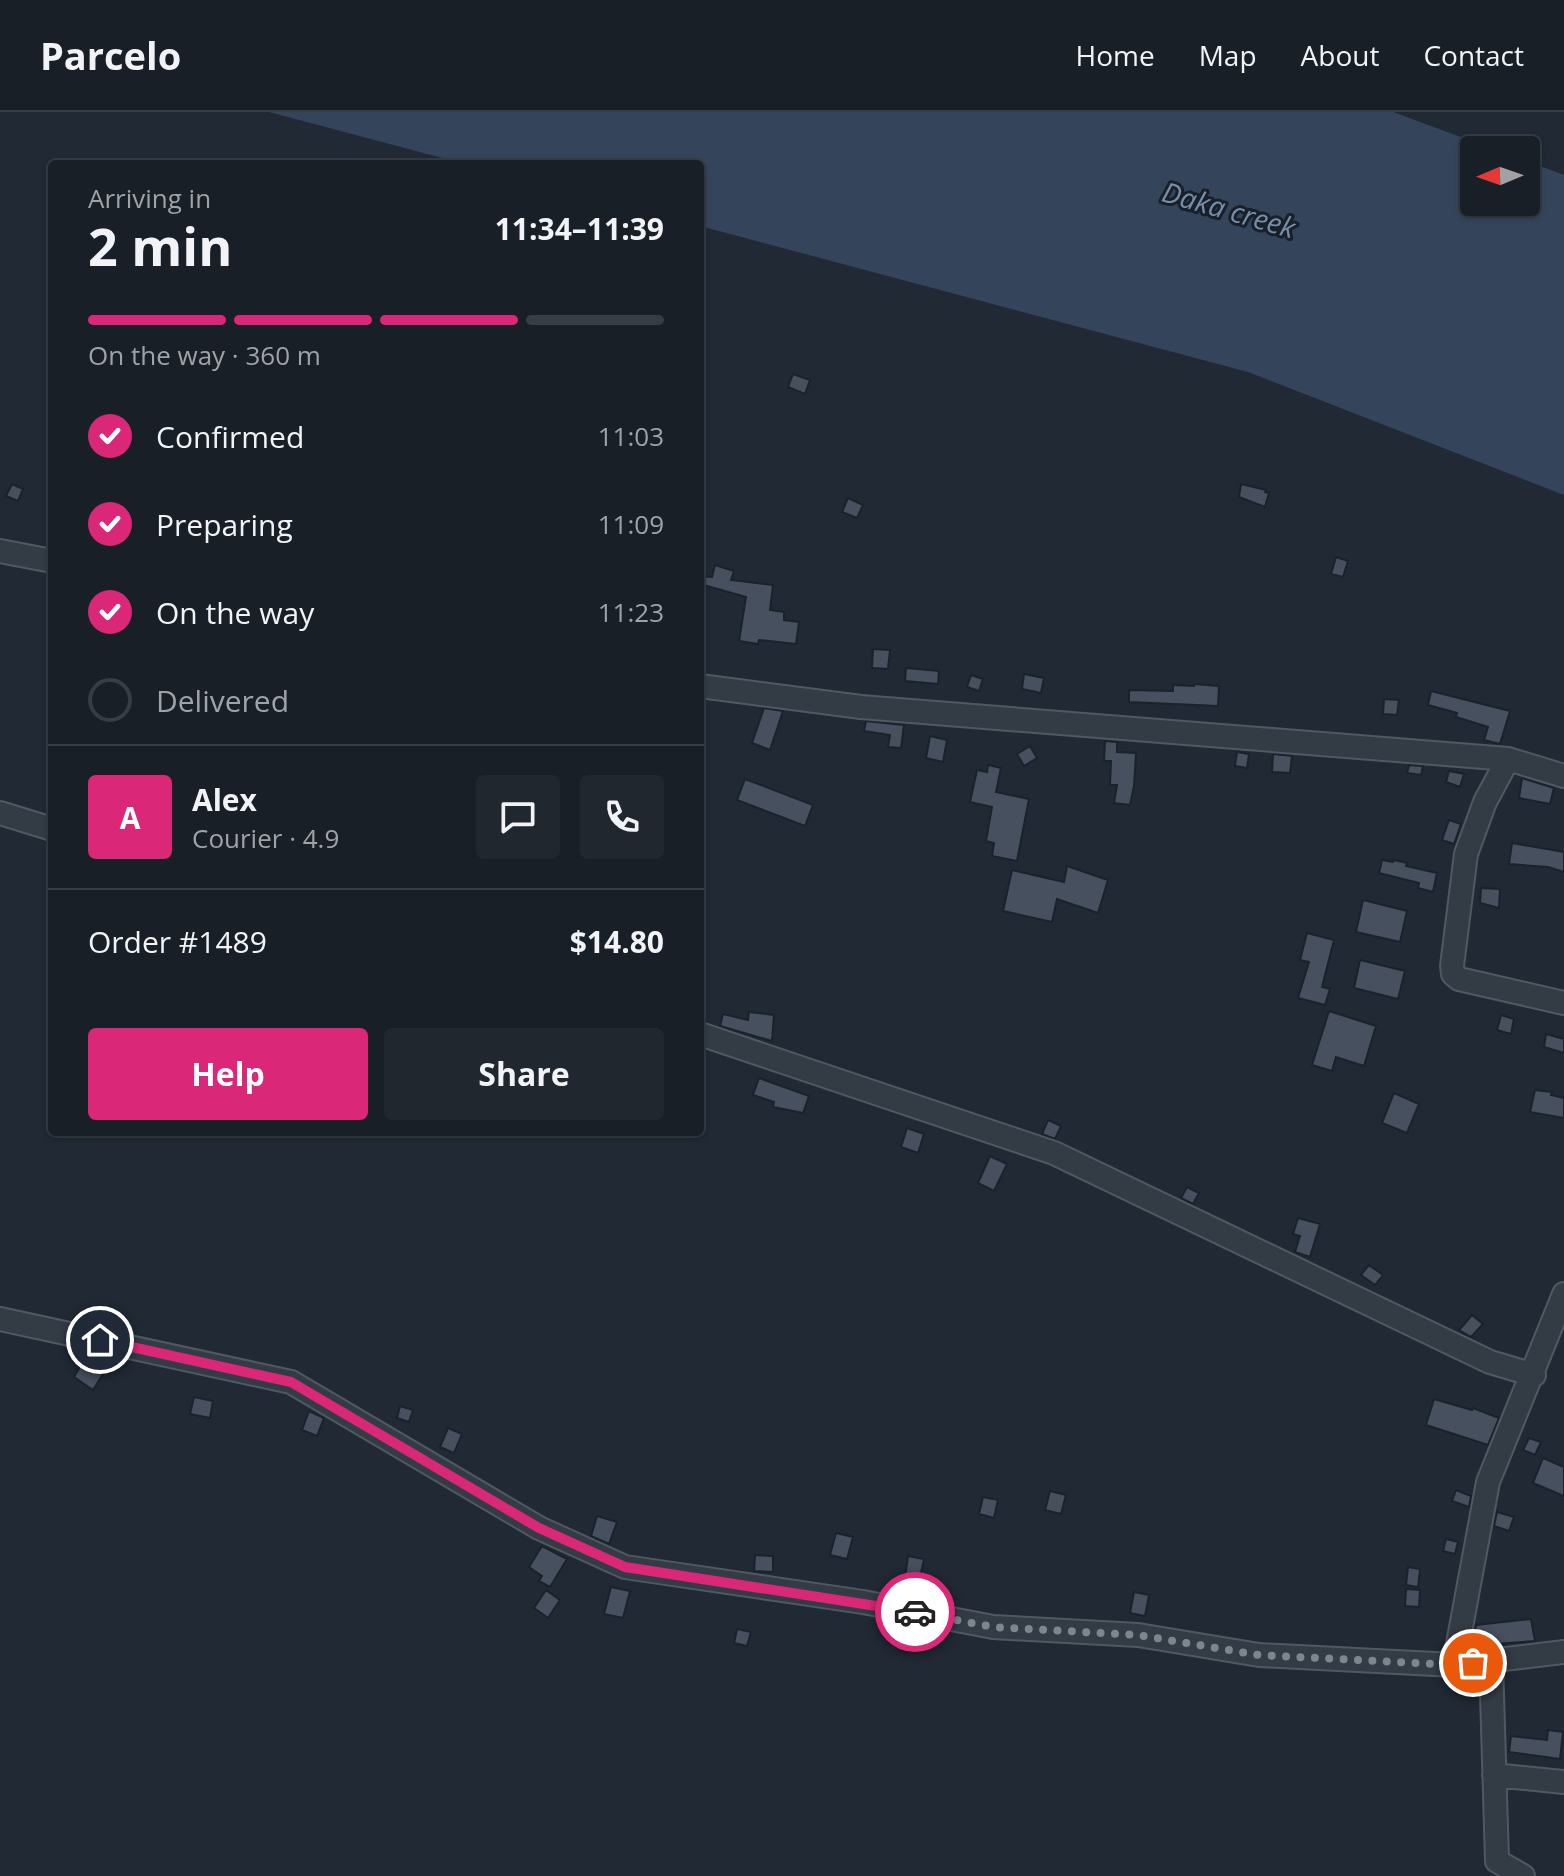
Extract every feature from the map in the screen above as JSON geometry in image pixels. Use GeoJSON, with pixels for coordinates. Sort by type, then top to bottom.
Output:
{"type":"FeatureCollection","features":[{"type":"Feature","properties":{"kind":"street"},"geometry":{"type":"LineString","coordinates":[[0,551],[48,560]]}},
{"type":"Feature","properties":{"kind":"street"},"geometry":{"type":"LineString","coordinates":[[704,687],[861,707],[1508,759],[1564,776]]}},
{"type":"Feature","properties":{"kind":"street"},"geometry":{"type":"LineString","coordinates":[[1508,759],[1485,802],[1466,854],[1453,974],[1459,979],[1564,1003]]}},
{"type":"Feature","properties":{"kind":"street"},"geometry":{"type":"LineString","coordinates":[[0,813],[48,828]]}},
{"type":"Feature","properties":{"kind":"street"},"geometry":{"type":"LineString","coordinates":[[704,1035],[1054,1153],[1490,1362],[1534,1375]]}},
{"type":"Feature","properties":{"kind":"street"},"geometry":{"type":"LineString","coordinates":[[1454,1665],[1488,1482],[1534,1375],[1564,1294]]}},
{"type":"Feature","properties":{"kind":"street"},"geometry":{"type":"LineString","coordinates":[[0,1319],[291,1382],[539,1528],[625,1567],[863,1602],[993,1627],[1138,1635],[1259,1655],[1454,1665],[1564,1652]]}},
{"type":"Feature","properties":{"kind":"street"},"geometry":{"type":"LineString","coordinates":[[1491,1661],[1497,1861],[1523,1876]]}},
{"type":"Feature","properties":{"kind":"street"},"geometry":{"type":"LineString","coordinates":[[1494,1775],[1564,1782]]}},
{"type":"Feature","properties":{"kind":"water","name":"Daka creek"},"geometry":{"type":"Polygon","coordinates":[[[269,112],[1393,112],[1460,137],[1460,216],[1540,216],[1540,166],[1564,175],[1564,495],[1248,372],[704,227],[704,160],[450,160],[269,112]]]}},
{"type":"Feature","properties":{"kind":"building"},"geometry":{"type":"Polygon","coordinates":[[[793,374],[810,380],[805,394],[788,387],[793,374]]]}},
{"type":"Feature","properties":{"kind":"building"},"geometry":{"type":"Polygon","coordinates":[[[12,484],[23,489],[18,501],[6,496],[12,484]]]}},
{"type":"Feature","properties":{"kind":"building"},"geometry":{"type":"Polygon","coordinates":[[[1241,484],[1266,490],[1269,493],[1265,507],[1239,497],[1241,484]]]}},
{"type":"Feature","properties":{"kind":"building"},"geometry":{"type":"Polygon","coordinates":[[[848,498],[863,505],[857,518],[842,512],[848,498]]]}},
{"type":"Feature","properties":{"kind":"building"},"geometry":{"type":"Polygon","coordinates":[[[1336,557],[1348,561],[1343,577],[1331,574],[1336,557]]]}},
{"type":"Feature","properties":{"kind":"building"},"geometry":{"type":"Polygon","coordinates":[[[715,565],[734,571],[731,580],[773,585],[770,610],[784,612],[784,620],[799,622],[796,644],[739,641],[746,597],[704,585],[704,576],[712,577],[715,565]]]}},
{"type":"Feature","properties":{"kind":"building"},"geometry":{"type":"Polygon","coordinates":[[[873,649],[890,650],[888,669],[872,668],[873,649]]]}},
{"type":"Feature","properties":{"kind":"building"},"geometry":{"type":"Polygon","coordinates":[[[906,668],[939,671],[938,684],[905,681],[906,668]]]}},
{"type":"Feature","properties":{"kind":"building"},"geometry":{"type":"Polygon","coordinates":[[[1024,674],[1044,678],[1041,693],[1022,689],[1024,674]]]}},
{"type":"Feature","properties":{"kind":"building"},"geometry":{"type":"Polygon","coordinates":[[[971,675],[983,679],[979,691],[967,687],[971,675]]]}},
{"type":"Feature","properties":{"kind":"building"},"geometry":{"type":"Polygon","coordinates":[[[1173,685],[1219,686],[1218,706],[1129,702],[1129,690],[1173,691],[1173,685]]]}},
{"type":"Feature","properties":{"kind":"building"},"geometry":{"type":"Polygon","coordinates":[[[1431,691],[1510,711],[1500,744],[1484,740],[1488,727],[1456,717],[1457,713],[1428,705],[1431,691]]]}},
{"type":"Feature","properties":{"kind":"building"},"geometry":{"type":"Polygon","coordinates":[[[1384,699],[1399,700],[1397,715],[1383,714],[1384,699]]]}},
{"type":"Feature","properties":{"kind":"building"},"geometry":{"type":"Polygon","coordinates":[[[764,708],[783,711],[770,750],[752,743],[764,708]]]}},
{"type":"Feature","properties":{"kind":"building"},"geometry":{"type":"Polygon","coordinates":[[[866,721],[904,725],[901,748],[888,747],[890,735],[864,731],[866,721]]]}},
{"type":"Feature","properties":{"kind":"building"},"geometry":{"type":"Polygon","coordinates":[[[930,736],[947,740],[943,762],[926,758],[930,736]]]}},
{"type":"Feature","properties":{"kind":"building"},"geometry":{"type":"Polygon","coordinates":[[[1105,741],[1117,742],[1117,752],[1136,753],[1130,805],[1114,803],[1117,785],[1110,785],[1111,761],[1104,761],[1105,741]]]}},
{"type":"Feature","properties":{"kind":"building"},"geometry":{"type":"Polygon","coordinates":[[[1030,746],[1037,758],[1024,766],[1017,754],[1030,746]]]}},
{"type":"Feature","properties":{"kind":"building"},"geometry":{"type":"Polygon","coordinates":[[[1237,752],[1249,754],[1247,768],[1235,766],[1237,752]]]}},
{"type":"Feature","properties":{"kind":"building"},"geometry":{"type":"Polygon","coordinates":[[[1273,754],[1292,756],[1290,773],[1272,772],[1273,754]]]}},
{"type":"Feature","properties":{"kind":"building"},"geometry":{"type":"Polygon","coordinates":[[[988,765],[1001,768],[996,792],[1029,799],[1017,861],[992,856],[994,843],[986,841],[992,807],[970,802],[977,770],[987,772],[988,765]]]}},
{"type":"Feature","properties":{"kind":"building"},"geometry":{"type":"Polygon","coordinates":[[[1409,765],[1423,766],[1421,775],[1407,773],[1409,765]]]}},
{"type":"Feature","properties":{"kind":"building"},"geometry":{"type":"Polygon","coordinates":[[[1449,771],[1464,774],[1460,787],[1446,782],[1449,771]]]}},
{"type":"Feature","properties":{"kind":"building"},"geometry":{"type":"Polygon","coordinates":[[[1522,778],[1554,788],[1550,804],[1519,798],[1522,778]]]}},
{"type":"Feature","properties":{"kind":"building"},"geometry":{"type":"Polygon","coordinates":[[[745,779],[813,805],[805,826],[737,800],[745,779]]]}},
{"type":"Feature","properties":{"kind":"building"},"geometry":{"type":"Polygon","coordinates":[[[1449,820],[1461,824],[1454,844],[1442,840],[1449,820]]]}},
{"type":"Feature","properties":{"kind":"building"},"geometry":{"type":"Polygon","coordinates":[[[1512,843],[1564,852],[1564,872],[1548,867],[1509,864],[1512,843]]]}},
{"type":"Feature","properties":{"kind":"building"},"geometry":{"type":"Polygon","coordinates":[[[1382,860],[1407,863],[1406,866],[1437,873],[1433,892],[1418,888],[1419,883],[1379,873],[1382,860]]]}},
{"type":"Feature","properties":{"kind":"building"},"geometry":{"type":"Polygon","coordinates":[[[1067,866],[1108,880],[1098,913],[1057,899],[1052,922],[1003,911],[1012,870],[1064,882],[1067,866]]]}},
{"type":"Feature","properties":{"kind":"building"},"geometry":{"type":"Polygon","coordinates":[[[1481,888],[1500,889],[1499,908],[1480,903],[1481,888]]]}},
{"type":"Feature","properties":{"kind":"building"},"geometry":{"type":"Polygon","coordinates":[[[1363,900],[1407,911],[1400,942],[1356,932],[1363,900]]]}},
{"type":"Feature","properties":{"kind":"building"},"geometry":{"type":"Polygon","coordinates":[[[1307,933],[1334,940],[1322,987],[1330,989],[1325,1005],[1298,998],[1309,962],[1300,960],[1307,933]]]}},
{"type":"Feature","properties":{"kind":"building"},"geometry":{"type":"Polygon","coordinates":[[[1360,960],[1405,971],[1398,999],[1354,988],[1360,960]]]}},
{"type":"Feature","properties":{"kind":"building"},"geometry":{"type":"Polygon","coordinates":[[[1329,1011],[1376,1026],[1364,1066],[1336,1057],[1332,1071],[1312,1065],[1329,1011]]]}},
{"type":"Feature","properties":{"kind":"building"},"geometry":{"type":"Polygon","coordinates":[[[749,1012],[774,1015],[772,1041],[720,1026],[723,1014],[748,1020],[749,1012]]]}},
{"type":"Feature","properties":{"kind":"building"},"geometry":{"type":"Polygon","coordinates":[[[1501,1015],[1514,1019],[1511,1034],[1497,1030],[1501,1015]]]}},
{"type":"Feature","properties":{"kind":"building"},"geometry":{"type":"Polygon","coordinates":[[[1546,1034],[1564,1039],[1564,1053],[1544,1047],[1546,1034]]]}},
{"type":"Feature","properties":{"kind":"building"},"geometry":{"type":"Polygon","coordinates":[[[759,1078],[809,1096],[803,1113],[773,1107],[774,1102],[753,1095],[759,1078]]]}},
{"type":"Feature","properties":{"kind":"building"},"geometry":{"type":"Polygon","coordinates":[[[1535,1090],[1552,1092],[1551,1095],[1564,1098],[1564,1118],[1530,1112],[1535,1090]]]}},
{"type":"Feature","properties":{"kind":"building"},"geometry":{"type":"Polygon","coordinates":[[[1394,1093],[1419,1104],[1407,1133],[1382,1123],[1394,1093]]]}},
{"type":"Feature","properties":{"kind":"building"},"geometry":{"type":"Polygon","coordinates":[[[1048,1120],[1061,1126],[1055,1139],[1042,1134],[1048,1120]]]}},
{"type":"Feature","properties":{"kind":"building"},"geometry":{"type":"Polygon","coordinates":[[[907,1128],[924,1134],[918,1153],[901,1147],[907,1128]]]}},
{"type":"Feature","properties":{"kind":"building"},"geometry":{"type":"Polygon","coordinates":[[[990,1156],[1007,1164],[994,1191],[978,1183],[990,1156]]]}},
{"type":"Feature","properties":{"kind":"building"},"geometry":{"type":"Polygon","coordinates":[[[1187,1187],[1199,1193],[1193,1204],[1181,1198],[1187,1187]]]}},
{"type":"Feature","properties":{"kind":"building"},"geometry":{"type":"Polygon","coordinates":[[[1298,1218],[1320,1224],[1310,1257],[1295,1252],[1300,1236],[1293,1234],[1298,1218]]]}},
{"type":"Feature","properties":{"kind":"building"},"geometry":{"type":"Polygon","coordinates":[[[1369,1265],[1383,1275],[1375,1285],[1361,1275],[1369,1265]]]}},
{"type":"Feature","properties":{"kind":"building"},"geometry":{"type":"Polygon","coordinates":[[[1472,1315],[1483,1324],[1471,1337],[1459,1330],[1472,1315]]]}},
{"type":"Feature","properties":{"kind":"building"},"geometry":{"type":"Polygon","coordinates":[[[83,1361],[103,1374],[93,1390],[74,1377],[83,1361]]]}},
{"type":"Feature","properties":{"kind":"building"},"geometry":{"type":"Polygon","coordinates":[[[194,1397],[213,1401],[210,1418],[190,1414],[194,1397]]]}},
{"type":"Feature","properties":{"kind":"building"},"geometry":{"type":"Polygon","coordinates":[[[1434,1399],[1499,1418],[1488,1445],[1426,1425],[1434,1399]]]}},
{"type":"Feature","properties":{"kind":"building"},"geometry":{"type":"Polygon","coordinates":[[[400,1406],[413,1410],[409,1422],[397,1418],[400,1406]]]}},
{"type":"Feature","properties":{"kind":"building"},"geometry":{"type":"Polygon","coordinates":[[[309,1411],[324,1418],[317,1436],[302,1430],[309,1411]]]}},
{"type":"Feature","properties":{"kind":"building"},"geometry":{"type":"Polygon","coordinates":[[[448,1428],[462,1434],[454,1453],[440,1447],[448,1428]]]}},
{"type":"Feature","properties":{"kind":"building"},"geometry":{"type":"Polygon","coordinates":[[[1529,1438],[1541,1442],[1535,1455],[1523,1450],[1529,1438]]]}},
{"type":"Feature","properties":{"kind":"building"},"geometry":{"type":"Polygon","coordinates":[[[1543,1458],[1564,1467],[1564,1496],[1533,1483],[1543,1458]]]}},
{"type":"Feature","properties":{"kind":"building"},"geometry":{"type":"Polygon","coordinates":[[[1456,1490],[1471,1496],[1469,1507],[1452,1501],[1456,1490]]]}},
{"type":"Feature","properties":{"kind":"building"},"geometry":{"type":"Polygon","coordinates":[[[1050,1491],[1066,1495],[1061,1514],[1045,1510],[1050,1491]]]}},
{"type":"Feature","properties":{"kind":"building"},"geometry":{"type":"Polygon","coordinates":[[[983,1497],[998,1500],[994,1518],[979,1514],[983,1497]]]}},
{"type":"Feature","properties":{"kind":"building"},"geometry":{"type":"Polygon","coordinates":[[[1497,1512],[1514,1517],[1509,1531],[1494,1526],[1497,1512]]]}},
{"type":"Feature","properties":{"kind":"building"},"geometry":{"type":"Polygon","coordinates":[[[597,1516],[617,1522],[609,1544],[591,1536],[597,1516]]]}},
{"type":"Feature","properties":{"kind":"building"},"geometry":{"type":"Polygon","coordinates":[[[836,1533],[853,1537],[847,1559],[830,1555],[836,1533]]]}},
{"type":"Feature","properties":{"kind":"building"},"geometry":{"type":"Polygon","coordinates":[[[1446,1539],[1458,1542],[1455,1554],[1443,1551],[1446,1539]]]}},
{"type":"Feature","properties":{"kind":"building"},"geometry":{"type":"Polygon","coordinates":[[[542,1546],[567,1559],[550,1587],[539,1581],[542,1576],[529,1567],[542,1546]]]}},
{"type":"Feature","properties":{"kind":"building"},"geometry":{"type":"Polygon","coordinates":[[[755,1555],[773,1556],[773,1572],[754,1571],[755,1555]]]}},
{"type":"Feature","properties":{"kind":"building"},"geometry":{"type":"Polygon","coordinates":[[[908,1556],[924,1559],[918,1587],[904,1585],[908,1556]]]}},
{"type":"Feature","properties":{"kind":"building"},"geometry":{"type":"Polygon","coordinates":[[[1408,1567],[1420,1569],[1418,1587],[1406,1585],[1408,1567]]]}},
{"type":"Feature","properties":{"kind":"building"},"geometry":{"type":"Polygon","coordinates":[[[611,1587],[630,1591],[623,1618],[604,1614],[611,1587]]]}},
{"type":"Feature","properties":{"kind":"building"},"geometry":{"type":"Polygon","coordinates":[[[1406,1589],[1420,1590],[1419,1607],[1405,1606],[1406,1589]]]}},
{"type":"Feature","properties":{"kind":"building"},"geometry":{"type":"Polygon","coordinates":[[[546,1590],[560,1600],[548,1618],[534,1608],[546,1590]]]}},
{"type":"Feature","properties":{"kind":"building"},"geometry":{"type":"Polygon","coordinates":[[[1134,1592],[1149,1595],[1145,1616],[1130,1613],[1134,1592]]]}},
{"type":"Feature","properties":{"kind":"building"},"geometry":{"type":"Polygon","coordinates":[[[1531,1619],[1535,1641],[1482,1645],[1482,1648],[1471,1649],[1476,1625],[1531,1619]]]}},
{"type":"Feature","properties":{"kind":"building"},"geometry":{"type":"Polygon","coordinates":[[[737,1629],[751,1632],[747,1646],[734,1643],[737,1629]]]}},
{"type":"Feature","properties":{"kind":"building"},"geometry":{"type":"Polygon","coordinates":[[[1548,1730],[1563,1732],[1560,1759],[1509,1752],[1511,1736],[1547,1740],[1548,1730]]]}},
{"type":"Feature","properties":{"kind":"way so far"},"geometry":{"type":"LineString","coordinates":[[915,1612],[993,1627],[1138,1635],[1259,1655],[1454,1665],[1473,1663]]}},
{"type":"Feature","properties":{"kind":"route"},"geometry":{"type":"LineString","coordinates":[[100,1340],[291,1382],[539,1528],[625,1567],[915,1612]]}}]}
